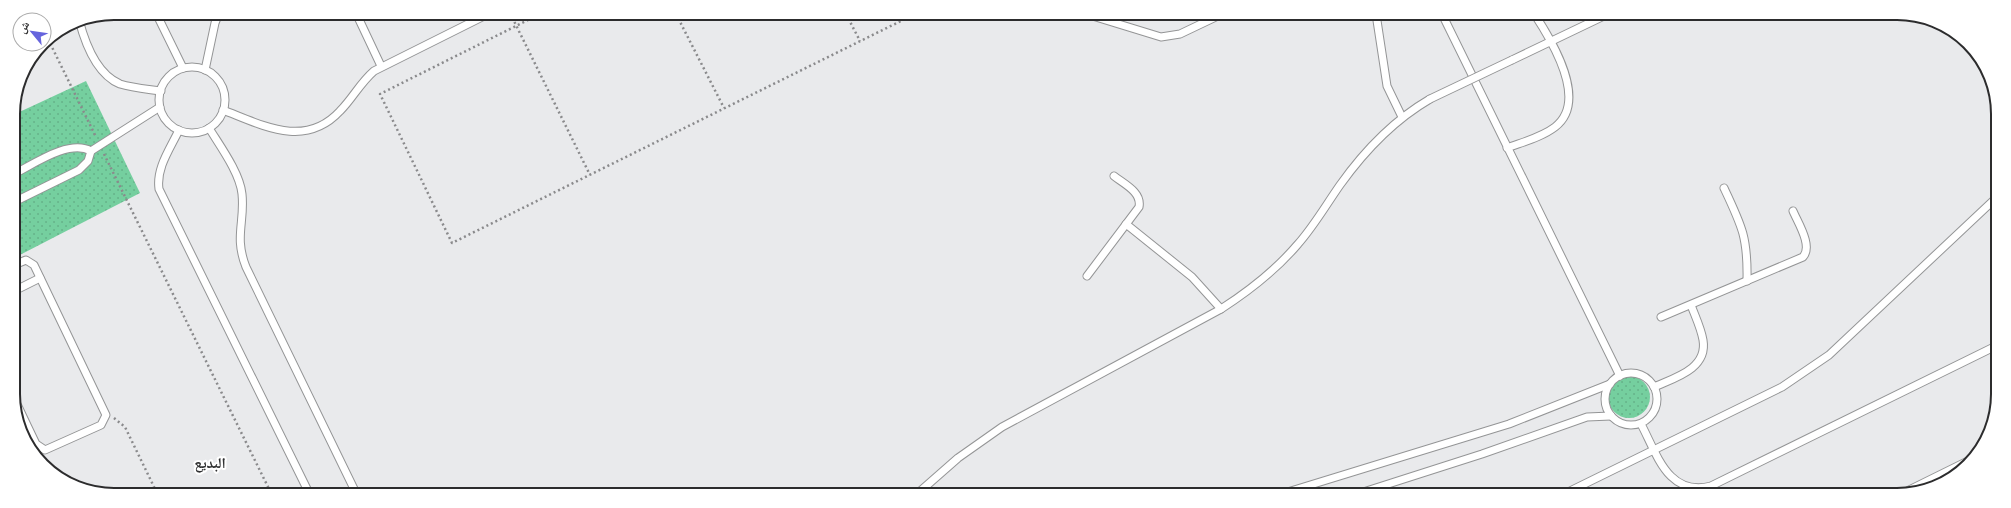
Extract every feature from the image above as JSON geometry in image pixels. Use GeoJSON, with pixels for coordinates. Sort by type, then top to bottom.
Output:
{"type":"FeatureCollection","features":[{"type":"Feature","properties":{"kind":"lane"},"geometry":{"type":"LineString","coordinates":[[159,20],[183,68]]}},
{"type":"Feature","properties":{"kind":"lane"},"geometry":{"type":"LineString","coordinates":[[205,70],[216,20]]}},
{"type":"Feature","properties":{"kind":"lane"},"geometry":{"type":"LineString","coordinates":[[359,20],[381,66]]}},
{"type":"Feature","properties":{"kind":"lane"},"geometry":{"type":"LineString","coordinates":[[223,110],[282,131],[293,132],[313,129],[332,119],[340,112],[367,77],[381,66],[476,20]]}},
{"type":"Feature","properties":{"kind":"lane"},"geometry":{"type":"LineString","coordinates":[[1106,20],[1161,37],[1180,34],[1209,20]]}},
{"type":"Feature","properties":{"kind":"lane"},"geometry":{"type":"LineString","coordinates":[[1377,20],[1387,86],[1402,117]]}},
{"type":"Feature","properties":{"kind":"lane"},"geometry":{"type":"LineString","coordinates":[[1445,20],[1620,376]]}},
{"type":"Feature","properties":{"kind":"lane"},"geometry":{"type":"LineString","coordinates":[[1507,148],[1548,131],[1562,121],[1569,106],[1569,89],[1551,41],[1538,20]]}},
{"type":"Feature","properties":{"kind":"lane"},"geometry":{"type":"LineString","coordinates":[[924,488],[958,458],[1002,427],[1221,309],[1262,280],[1294,249],[1314,225],[1352,169],[1381,137],[1402,117],[1430,99],[1595,20]]}},
{"type":"Feature","properties":{"kind":"lane"},"geometry":{"type":"LineString","coordinates":[[81,26],[97,64],[110,78],[128,86],[160,91]]}},
{"type":"Feature","properties":{"kind":"lane"},"geometry":{"type":"LineString","coordinates":[[183,68],[198,68],[205,70],[218,80],[222,86],[224,94],[223,110],[220,117],[209,128],[194,133],[179,130],[166,121],[160,107],[160,91],[169,77],[183,68]]}},
{"type":"Feature","properties":{"kind":"lane"},"geometry":{"type":"LineString","coordinates":[[20,199],[79,170],[88,161],[91,151],[160,107]]}},
{"type":"Feature","properties":{"kind":"lane"},"geometry":{"type":"LineString","coordinates":[[209,128],[240,184],[242,203],[239,239],[246,267],[354,488]]}},
{"type":"Feature","properties":{"kind":"lane"},"geometry":{"type":"LineString","coordinates":[[179,130],[160,168],[158,182],[159,189],[306,488]]}},
{"type":"Feature","properties":{"kind":"lane"},"geometry":{"type":"LineString","coordinates":[[20,171],[67,148],[81,147],[91,151]]}},
{"type":"Feature","properties":{"kind":"lane"},"geometry":{"type":"LineString","coordinates":[[1087,276],[1139,207],[1140,199],[1136,193],[1114,176]]}},
{"type":"Feature","properties":{"kind":"lane"},"geometry":{"type":"LineString","coordinates":[[1724,188],[1745,237],[1747,281]]}},
{"type":"Feature","properties":{"kind":"lane"},"geometry":{"type":"LineString","coordinates":[[1576,488],[1782,387],[1814,367],[1843,343],[1991,203]]}},
{"type":"Feature","properties":{"kind":"lane"},"geometry":{"type":"LineString","coordinates":[[1662,317],[1805,255],[1807,246],[1793,211]]}},
{"type":"Feature","properties":{"kind":"lane"},"geometry":{"type":"LineString","coordinates":[[1126,224],[1192,277],[1221,309]]}},
{"type":"Feature","properties":{"kind":"lane"},"geometry":{"type":"LineString","coordinates":[[20,262],[29,260],[34,265],[106,415],[101,424],[45,450],[41,450],[36,444],[22,416]]}},
{"type":"Feature","properties":{"kind":"lane"},"geometry":{"type":"LineString","coordinates":[[20,288],[40,278]]}},
{"type":"Feature","properties":{"kind":"lane"},"geometry":{"type":"LineString","coordinates":[[1654,387],[1687,372],[1701,358],[1703,352],[1703,339],[1691,305]]}},
{"type":"Feature","properties":{"kind":"lane"},"geometry":{"type":"LineString","coordinates":[[1700,488],[1711,486],[1991,348]]}},
{"type":"Feature","properties":{"kind":"lane"},"geometry":{"type":"LineString","coordinates":[[1301,488],[1509,424],[1610,384],[1620,376],[1633,373],[1645,377],[1654,387],[1657,405],[1651,416],[1641,424],[1628,425],[1615,420],[1607,410],[1605,397],[1610,384]]}},
{"type":"Feature","properties":{"kind":"lane"},"geometry":{"type":"LineString","coordinates":[[1376,488],[1482,454],[1587,417],[1611,416]]}},
{"type":"Feature","properties":{"kind":"lane"},"geometry":{"type":"LineString","coordinates":[[1641,424],[1665,470],[1677,483],[1691,488]]}},
{"type":"Feature","properties":{"kind":"lane"},"geometry":{"type":"LineString","coordinates":[[1917,486],[1958,466]]}},
{"type":"Feature","properties":{"kind":"path"},"geometry":{"type":"LineString","coordinates":[[513,20],[590,175]]}},
{"type":"Feature","properties":{"kind":"path"},"geometry":{"type":"LineString","coordinates":[[529,20],[380,94],[452,243],[904,20]]}},
{"type":"Feature","properties":{"kind":"path"},"geometry":{"type":"LineString","coordinates":[[679,20],[724,108]]}},
{"type":"Feature","properties":{"kind":"path"},"geometry":{"type":"LineString","coordinates":[[849,20],[860,41]]}},
{"type":"Feature","properties":{"kind":"path"},"geometry":{"type":"LineString","coordinates":[[52,47],[268,488]]}},
{"type":"Feature","properties":{"kind":"path"},"geometry":{"type":"LineString","coordinates":[[106,415],[117,419],[125,427],[155,488]]}},
{"type":"Feature","properties":{"kind":"green space"},"geometry":{"type":"Polygon","coordinates":[[[86,81],[140,193],[20,255],[20,112],[86,81]]]}},
{"type":"Feature","properties":{"kind":"green space"},"geometry":{"type":"Polygon","coordinates":[[[1625,376],[1633,376],[1644,382],[1650,393],[1650,401],[1644,412],[1633,418],[1625,418],[1614,412],[1608,401],[1608,393],[1614,382],[1625,376]]]}},
{"type":"Feature","properties":{"kind":"district","name":"البديع"},"geometry":{"type":"Point","coordinates":[210,463]}}]}
